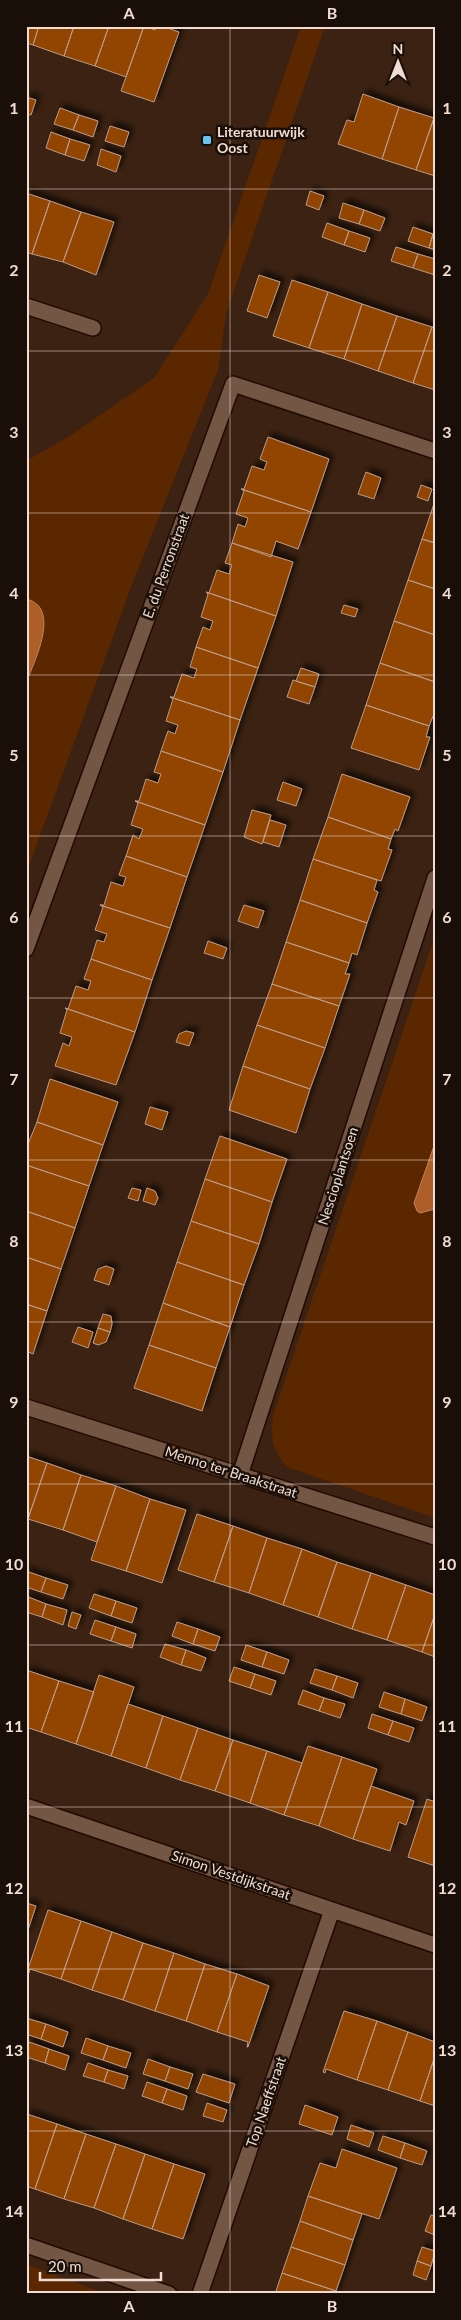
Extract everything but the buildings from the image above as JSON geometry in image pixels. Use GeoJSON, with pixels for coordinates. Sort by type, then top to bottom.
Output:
{"type":"FeatureCollection","features":[{"type":"Feature","properties":{"kind":"street"},"geometry":{"type":"LineString","coordinates":[[26,306],[93,328]]}},
{"type":"Feature","properties":{"kind":"street","name":"E. du Perronstraat"},"geometry":{"type":"LineString","coordinates":[[26,949],[232,384],[435,452]]}},
{"type":"Feature","properties":{"kind":"street","name":"Nescioplantsoen"},"geometry":{"type":"LineString","coordinates":[[240,1475],[435,878]]}},
{"type":"Feature","properties":{"kind":"street","name":"Menno ter Braakstraat"},"geometry":{"type":"LineString","coordinates":[[26,1407],[435,1537]]}},
{"type":"Feature","properties":{"kind":"street","name":"Simon Vestdijkstraat"},"geometry":{"type":"LineString","coordinates":[[26,1806],[435,1945]]}},
{"type":"Feature","properties":{"kind":"street","name":"Top Naeffstraat"},"geometry":{"type":"LineString","coordinates":[[200,2294],[332,1910]]}},
{"type":"Feature","properties":{"kind":"street"},"geometry":{"type":"LineString","coordinates":[[26,2245],[169,2294]]}},
{"type":"Feature","properties":{"kind":"shaded area"},"geometry":{"type":"Polygon","coordinates":[[[301,26],[325,26],[226,314],[218,370],[133,582],[26,874],[26,683],[44,630],[44,617],[29,599],[26,599],[26,461],[68,437],[154,378],[208,294],[301,26]]]}},
{"type":"Feature","properties":{"kind":"shaded area"},"geometry":{"type":"Polygon","coordinates":[[[26,599],[37,604],[42,613],[44,624],[39,649],[26,683],[26,599]]]}},
{"type":"Feature","properties":{"kind":"shaded area"},"geometry":{"type":"Polygon","coordinates":[[[435,936],[435,1143],[414,1203],[430,1211],[435,1209],[435,1518],[287,1467],[275,1449],[272,1431],[273,1415],[435,936]]]}},
{"type":"Feature","properties":{"kind":"shaded area"},"geometry":{"type":"Polygon","coordinates":[[[435,1143],[435,1209],[420,1213],[417,1211],[414,1203],[435,1143]]]}},
{"type":"Feature","properties":{"kind":"shaded area"},"geometry":{"type":"Polygon","coordinates":[[[26,2264],[107,2294],[26,2294],[26,2264]]]}},
{"type":"Feature","properties":{"kind":"place","name":"Literatuurwijk Oost"},"geometry":{"type":"Point","coordinates":[207,140]}}]}
